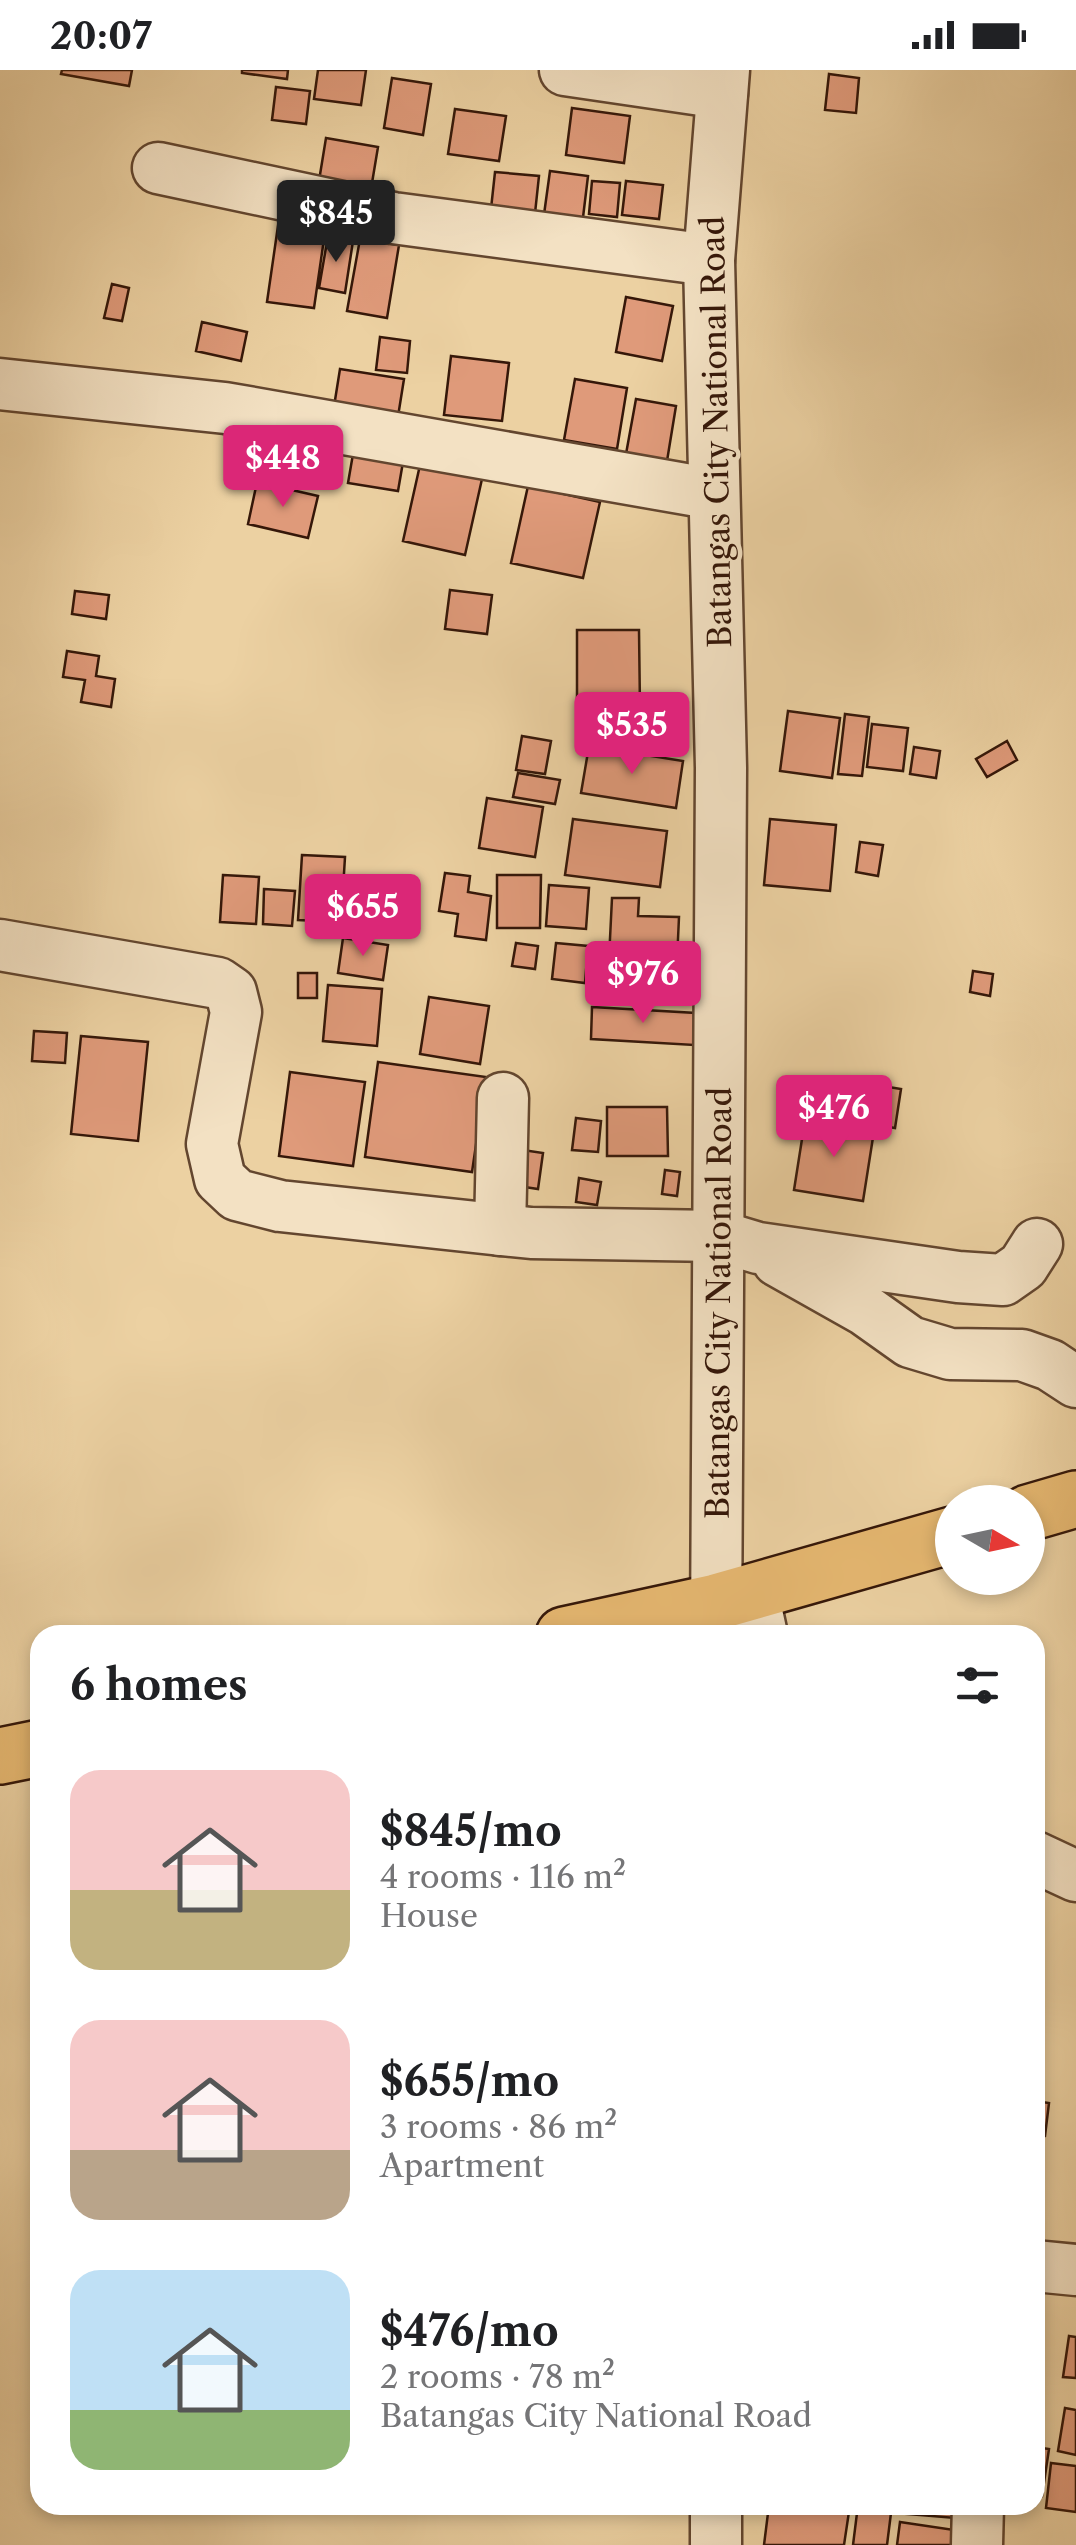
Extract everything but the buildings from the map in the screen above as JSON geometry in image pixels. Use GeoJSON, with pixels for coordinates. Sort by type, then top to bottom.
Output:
{"type":"FeatureCollection","features":[{"type":"Feature","properties":{"kind":"main road"},"geometry":{"type":"LineString","coordinates":[[1045,1508],[1076,1499]]}},
{"type":"Feature","properties":{"kind":"main road"},"geometry":{"type":"LineString","coordinates":[[655,1625],[737,1616],[935,1541]]}},
{"type":"Feature","properties":{"kind":"main road"},"geometry":{"type":"LineString","coordinates":[[0,1756],[30,1750]]}},
{"type":"Feature","properties":{"kind":"street"},"geometry":{"type":"LineString","coordinates":[[565,70],[723,82]]}},
{"type":"Feature","properties":{"kind":"street","name":"Batangas City National Road"},"geometry":{"type":"LineString","coordinates":[[723,82],[709,260],[721,788],[738,1242],[737,1616]]}},
{"type":"Feature","properties":{"kind":"street"},"geometry":{"type":"LineString","coordinates":[[158,168],[393,218],[709,260]]}},
{"type":"Feature","properties":{"kind":"street"},"geometry":{"type":"LineString","coordinates":[[0,384],[224,408],[714,494]]}},
{"type":"Feature","properties":{"kind":"street"},"geometry":{"type":"LineString","coordinates":[[0,944],[218,983],[231,992],[236,1012],[212,1144],[220,1179],[237,1195],[280,1206],[500,1230],[738,1242],[958,1277],[1003,1280],[1024,1266],[1037,1244]]}},
{"type":"Feature","properties":{"kind":"street"},"geometry":{"type":"LineString","coordinates":[[500,1230],[503,1098]]}},
{"type":"Feature","properties":{"kind":"street"},"geometry":{"type":"LineString","coordinates":[[738,1242],[864,1310],[910,1342],[950,1354],[1022,1355],[1050,1364],[1076,1382]]}},
{"type":"Feature","properties":{"kind":"street"},"geometry":{"type":"LineString","coordinates":[[1045,1862],[1076,1876]]}},
{"type":"Feature","properties":{"kind":"street"},"geometry":{"type":"LineString","coordinates":[[1045,2267],[1076,2270]]}},
{"type":"Feature","properties":{"kind":"street"},"geometry":{"type":"LineString","coordinates":[[716,2515],[716,2545]]}},
{"type":"Feature","properties":{"kind":"street"},"geometry":{"type":"LineString","coordinates":[[977,2545],[978,2515]]}}]}
